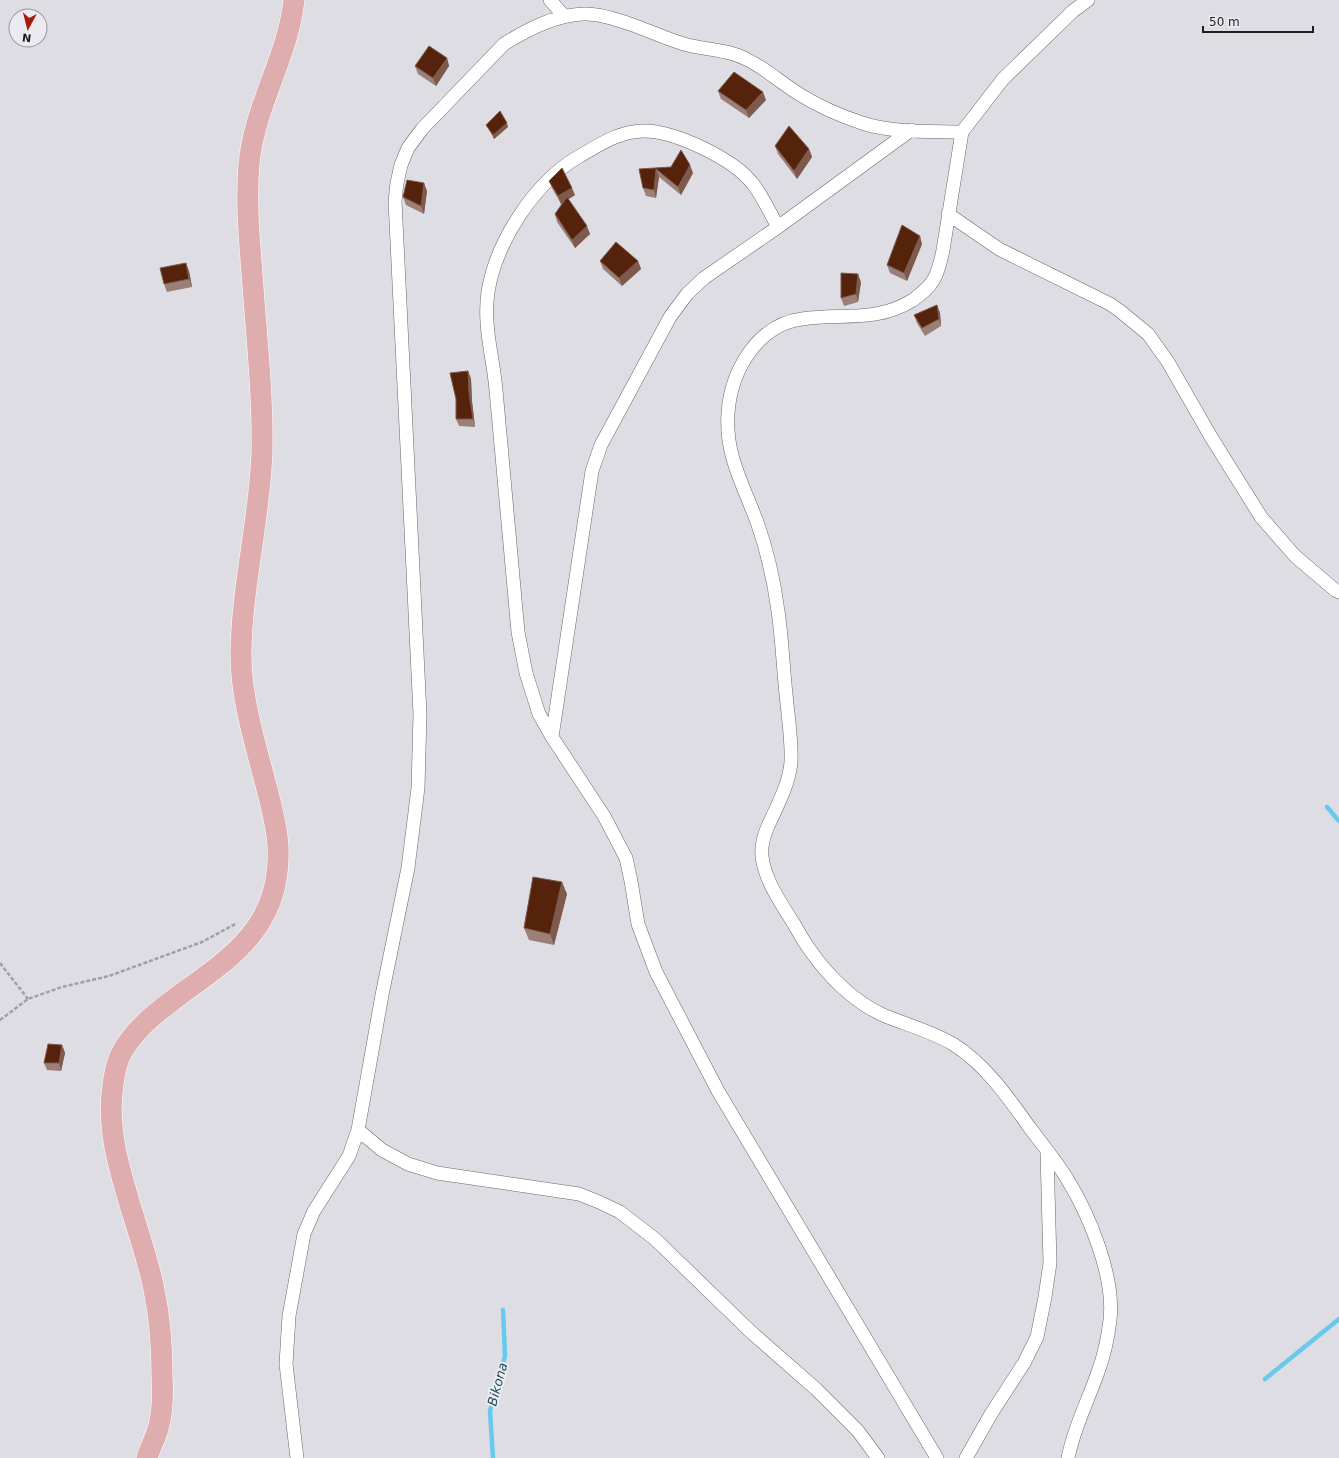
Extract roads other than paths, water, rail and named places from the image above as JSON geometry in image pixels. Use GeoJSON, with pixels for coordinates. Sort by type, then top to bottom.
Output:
{"type":"FeatureCollection","features":[{"type":"Feature","properties":{"kind":"main road"},"geometry":{"type":"LineString","coordinates":[[147,1458],[159,1426],[162,1390],[162,1339],[154,1289],[123,1182],[115,1146],[111,1120],[112,1090],[119,1058],[135,1034],[154,1014],[228,959],[246,943],[259,924],[269,905],[276,883],[280,850],[277,828],[242,680],[241,655],[243,614],[259,503],[262,449],[260,384],[248,225],[248,187],[249,160],[253,137],[260,112],[289,32],[294,0]]}},
{"type":"Feature","properties":{"kind":"street"},"geometry":{"type":"LineString","coordinates":[[550,0],[564,16]]}},
{"type":"Feature","properties":{"kind":"street"},"geometry":{"type":"LineString","coordinates":[[1068,1458],[1076,1425],[1100,1368],[1110,1324],[1111,1304],[1105,1268],[1086,1215],[1066,1177],[1018,1111],[986,1071],[965,1052],[930,1032],[879,1013],[845,990],[834,980],[810,950],[781,903],[766,874],[762,857],[763,843],[766,830],[784,790],[791,766],[790,739],[778,610],[770,567],[758,525],[733,462],[729,447],[728,412],[732,390],[738,371],[750,350],[763,337],[776,328],[790,322],[803,319],[874,315],[890,312],[918,297],[928,288],[939,268],[962,132],[1004,79],[1073,11],[1088,0]]}},
{"type":"Feature","properties":{"kind":"street"},"geometry":{"type":"LineString","coordinates":[[297,1458],[286,1364],[289,1316],[304,1234],[314,1211],[349,1156],[358,1130],[382,995],[408,868],[418,788],[420,714],[395,201],[401,165],[408,148],[422,129],[496,52],[515,37],[550,20],[564,16],[584,14],[629,24],[685,45],[738,55],[749,60],[801,95],[839,114],[864,124],[883,128],[962,132]]}},
{"type":"Feature","properties":{"kind":"street"},"geometry":{"type":"LineString","coordinates":[[552,737],[592,470],[601,445],[670,317],[687,294],[704,278],[778,227],[911,130]]}},
{"type":"Feature","properties":{"kind":"street"},"geometry":{"type":"LineString","coordinates":[[778,227],[754,185],[742,171],[707,150],[672,135],[653,131],[634,131],[612,137],[564,166],[535,194],[508,234],[494,268],[489,287],[486,328],[494,372],[518,632],[526,673],[539,714],[552,737],[604,816],[626,858],[638,924],[656,972],[718,1091],[937,1458]]}},
{"type":"Feature","properties":{"kind":"street"},"geometry":{"type":"LineString","coordinates":[[948,214],[999,249],[1110,304],[1148,334],[1168,362],[1211,437],[1261,517],[1295,556],[1339,592]]}},
{"type":"Feature","properties":{"kind":"street"},"geometry":{"type":"LineString","coordinates":[[358,1130],[382,1150],[408,1164],[430,1171],[579,1194],[620,1212],[655,1239],[751,1332],[816,1388],[858,1431],[878,1458]]}},
{"type":"Feature","properties":{"kind":"street"},"geometry":{"type":"LineString","coordinates":[[966,1458],[991,1414],[1024,1363],[1037,1337],[1050,1263],[1047,1152]]}},
{"type":"Feature","properties":{"kind":"waterway"},"geometry":{"type":"LineString","coordinates":[[1327,807],[1339,821]]}},
{"type":"Feature","properties":{"kind":"waterway","name":"Bikona"},"geometry":{"type":"LineString","coordinates":[[493,1458],[490,1411],[505,1356],[503,1310]]}},
{"type":"Feature","properties":{"kind":"waterway"},"geometry":{"type":"LineString","coordinates":[[1265,1379],[1339,1319]]}}]}
